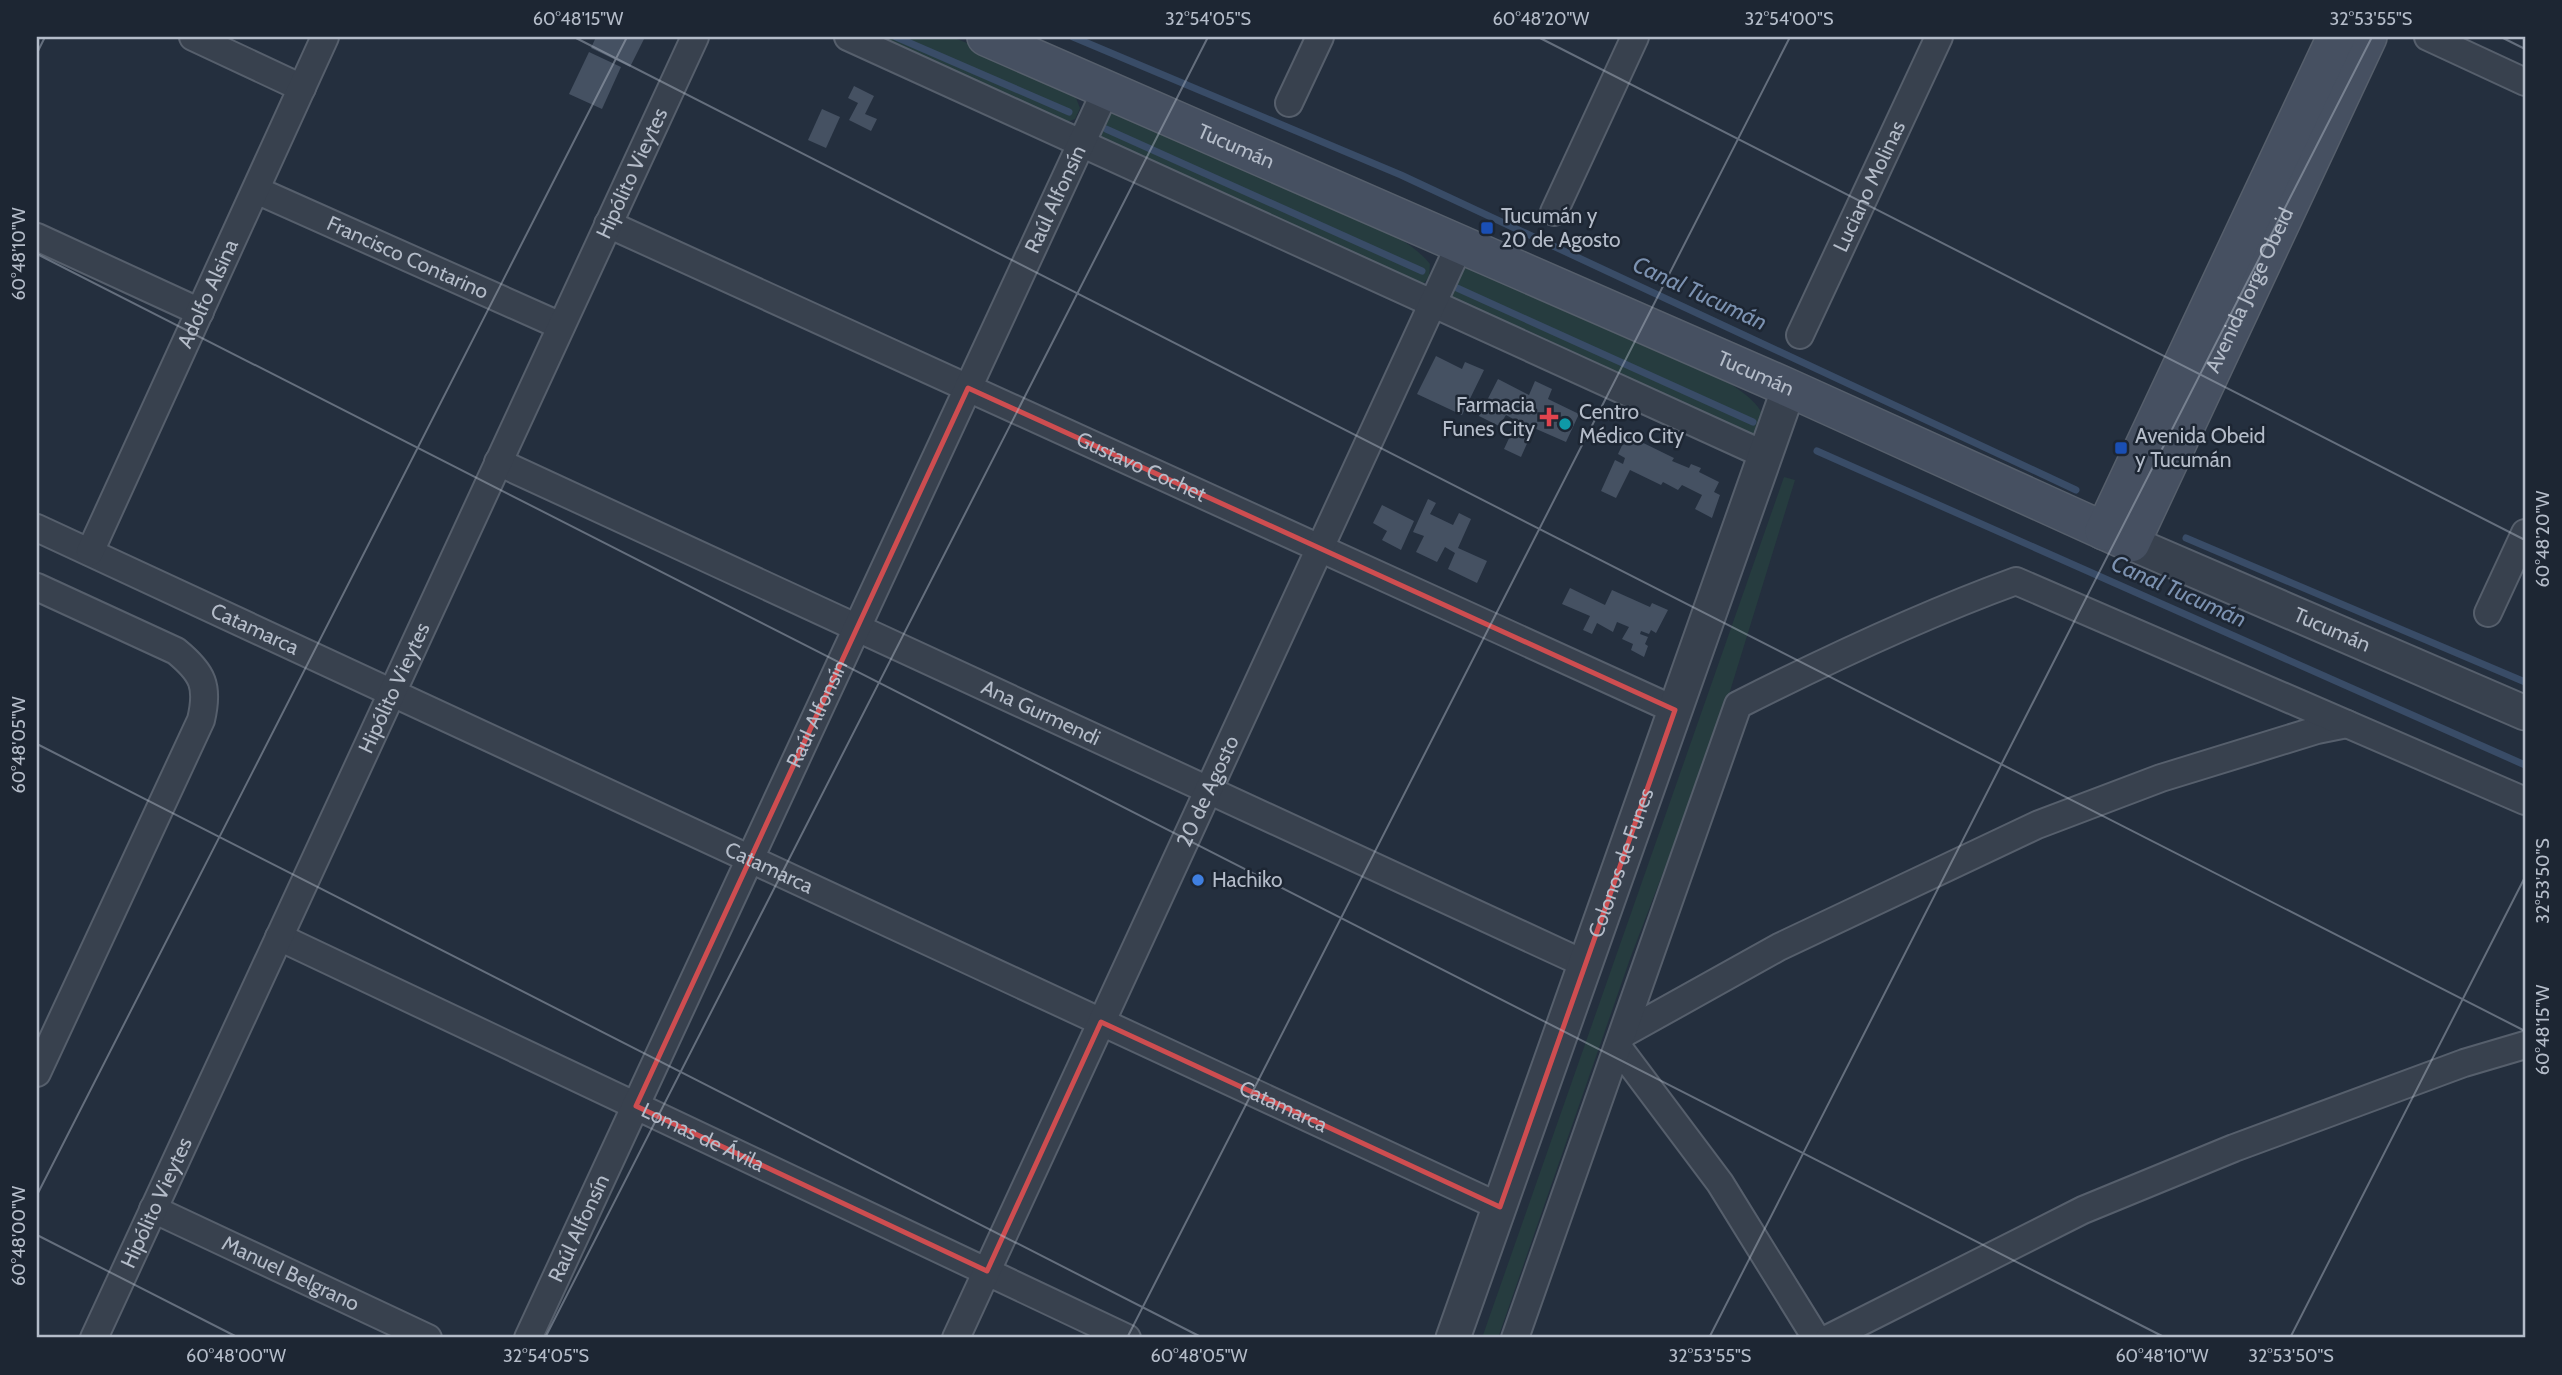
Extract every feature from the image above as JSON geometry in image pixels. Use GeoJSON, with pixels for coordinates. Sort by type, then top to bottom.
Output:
{"type":"FeatureCollection","features":[{"type":"Feature","properties":{"kind":"main road","name":"Avenida Jorge Obeid"},"geometry":{"type":"LineString","coordinates":[[2118,537],[2336,37]]}},
{"type":"Feature","properties":{"kind":"main road","name":"Avenida Jorge Obeid"},"geometry":{"type":"LineString","coordinates":[[2118,537],[2368,37]]}},
{"type":"Feature","properties":{"kind":"main road","name":"Tucumán"},"geometry":{"type":"LineString","coordinates":[[1006,41],[1106,90],[1789,388],[2118,537]]}},
{"type":"Feature","properties":{"kind":"street"},"geometry":{"type":"LineString","coordinates":[[193,37],[302,88]]}},
{"type":"Feature","properties":{"kind":"street","name":"Adolfo Alsina"},"geometry":{"type":"LineString","coordinates":[[90,552],[325,37]]}},
{"type":"Feature","properties":{"kind":"street","name":"Hipólito Vieytes"},"geometry":{"type":"LineString","coordinates":[[93,1338],[695,37]]}},
{"type":"Feature","properties":{"kind":"street"},"geometry":{"type":"LineString","coordinates":[[848,37],[1765,455]]}},
{"type":"Feature","properties":{"kind":"street"},"geometry":{"type":"LineString","coordinates":[[1289,103],[1320,37]]}},
{"type":"Feature","properties":{"kind":"street"},"geometry":{"type":"LineString","coordinates":[[1554,212],[1635,37]]}},
{"type":"Feature","properties":{"kind":"street","name":"Luciano Molinas"},"geometry":{"type":"LineString","coordinates":[[1800,335],[1940,37]]}},
{"type":"Feature","properties":{"kind":"street"},"geometry":{"type":"LineString","coordinates":[[2428,37],[2525,82]]}},
{"type":"Feature","properties":{"kind":"street","name":"Raúl Alfonsín"},"geometry":{"type":"LineString","coordinates":[[528,1338],[1106,90]]}},
{"type":"Feature","properties":{"kind":"street","name":"Francisco Contarino"},"geometry":{"type":"LineString","coordinates":[[256,190],[561,326]]}},
{"type":"Feature","properties":{"kind":"street","name":"Gustavo Cochet"},"geometry":{"type":"LineString","coordinates":[[608,224],[1675,710]]}},
{"type":"Feature","properties":{"kind":"street"},"geometry":{"type":"LineString","coordinates":[[37,237],[200,312]]}},
{"type":"Feature","properties":{"kind":"street","name":"20 de Agosto"},"geometry":{"type":"LineString","coordinates":[[956,1338],[1460,244]]}},
{"type":"Feature","properties":{"kind":"street","name":"Colonos de Funes"},"geometry":{"type":"LineString","coordinates":[[1453,1338],[1789,388]]}},
{"type":"Feature","properties":{"kind":"street","name":"Ana Gurmendi"},"geometry":{"type":"LineString","coordinates":[[498,462],[1585,964]]}},
{"type":"Feature","properties":{"kind":"street","name":"Catamarca"},"geometry":{"type":"LineString","coordinates":[[37,528],[1500,1207]]}},
{"type":"Feature","properties":{"kind":"street"},"geometry":{"type":"LineString","coordinates":[[2488,613],[2525,533]]}},
{"type":"Feature","properties":{"kind":"street","name":"Tucumán"},"geometry":{"type":"LineString","coordinates":[[2118,537],[2525,713]]}},
{"type":"Feature","properties":{"kind":"street"},"geometry":{"type":"LineString","coordinates":[[1515,1338],[1738,705],[1833,657],[1955,604],[2016,582],[2525,801]]}},
{"type":"Feature","properties":{"kind":"street"},"geometry":{"type":"LineString","coordinates":[[37,587],[176,651],[193,665],[203,683],[206,699],[201,720],[37,1073]]}},
{"type":"Feature","properties":{"kind":"street"},"geometry":{"type":"LineString","coordinates":[[1620,1040],[1779,947],[2037,825],[2161,778],[2317,730],[2347,724]]}},
{"type":"Feature","properties":{"kind":"street","name":"Lomas de Ávila"},"geometry":{"type":"LineString","coordinates":[[279,937],[1127,1338]]}},
{"type":"Feature","properties":{"kind":"street"},"geometry":{"type":"LineString","coordinates":[[1620,1040],[1720,1183],[1815,1338]]}},
{"type":"Feature","properties":{"kind":"street"},"geometry":{"type":"LineString","coordinates":[[1829,1338],[2083,1210],[2234,1148],[2464,1063],[2525,1045]]}},
{"type":"Feature","properties":{"kind":"street","name":"Manuel Belgrano"},"geometry":{"type":"LineString","coordinates":[[153,1209],[428,1338]]}},
{"type":"Feature","properties":{"kind":"highlighted area"},"geometry":{"type":"Polygon","coordinates":[[[968,388],[1675,710],[1500,1207],[1101,1022],[987,1271],[636,1106],[968,388]]]}},
{"type":"Feature","properties":{"kind":"green space"},"geometry":{"type":"Polygon","coordinates":[[[859,37],[952,37],[1037,71],[1074,93],[1080,108],[1075,119],[1059,125],[859,37]]]}},
{"type":"Feature","properties":{"kind":"green space"},"geometry":{"type":"Polygon","coordinates":[[[1110,110],[1372,223],[1424,257],[1430,264],[1429,277],[1423,284],[1414,283],[1094,139],[1110,110]]]}},
{"type":"Feature","properties":{"kind":"green space"},"geometry":{"type":"Polygon","coordinates":[[[1479,266],[1706,369],[1755,403],[1763,417],[1761,429],[1755,434],[1738,433],[1529,331],[1459,304],[1449,293],[1455,273],[1464,268],[1479,266]]]}},
{"type":"Feature","properties":{"kind":"green space"},"geometry":{"type":"Polygon","coordinates":[[[1784,477],[1795,480],[1719,727],[1631,956],[1498,1338],[1482,1338],[1784,477]]]}},
{"type":"Feature","properties":{"kind":"building"},"geometry":{"type":"Polygon","coordinates":[[[596,37],[645,37],[630,67],[591,48],[596,37]]]}},
{"type":"Feature","properties":{"kind":"building"},"geometry":{"type":"Polygon","coordinates":[[[589,52],[621,67],[602,109],[569,94],[589,52]]]}},
{"type":"Feature","properties":{"kind":"building"},"geometry":{"type":"Polygon","coordinates":[[[854,86],[874,96],[865,114],[877,119],[871,131],[849,120],[858,103],[848,98],[854,86]]]}},
{"type":"Feature","properties":{"kind":"building"},"geometry":{"type":"Polygon","coordinates":[[[822,109],[840,117],[826,148],[808,140],[822,109]]]}},
{"type":"Feature","properties":{"kind":"building"},"geometry":{"type":"Polygon","coordinates":[[[1436,356],[1462,369],[1465,362],[1484,370],[1462,415],[1417,394],[1436,356]]]}},
{"type":"Feature","properties":{"kind":"building"},"geometry":{"type":"Polygon","coordinates":[[[1498,379],[1529,395],[1535,381],[1552,389],[1548,399],[1579,414],[1566,442],[1534,428],[1521,457],[1504,449],[1517,421],[1506,415],[1499,426],[1479,416],[1498,379]]]}},
{"type":"Feature","properties":{"kind":"building"},"geometry":{"type":"Polygon","coordinates":[[[1627,435],[1674,458],[1672,461],[1689,468],[1691,464],[1701,468],[1699,472],[1719,482],[1714,492],[1720,495],[1712,518],[1695,509],[1702,495],[1682,485],[1678,490],[1663,482],[1661,485],[1630,470],[1616,498],[1601,491],[1615,460],[1623,464],[1625,458],[1618,454],[1627,435]]]}},
{"type":"Feature","properties":{"kind":"building"},"geometry":{"type":"Polygon","coordinates":[[[1428,499],[1436,503],[1430,514],[1453,525],[1459,513],[1471,519],[1458,548],[1487,561],[1477,583],[1448,569],[1455,553],[1445,547],[1437,562],[1416,552],[1424,536],[1413,532],[1428,499]]]}},
{"type":"Feature","properties":{"kind":"building"},"geometry":{"type":"Polygon","coordinates":[[[1382,505],[1414,521],[1401,550],[1382,540],[1387,531],[1373,523],[1382,505]]]}},
{"type":"Feature","properties":{"kind":"building"},"geometry":{"type":"Polygon","coordinates":[[[1570,588],[1605,605],[1612,590],[1650,607],[1652,603],[1668,610],[1656,633],[1651,630],[1649,634],[1641,631],[1640,634],[1648,637],[1644,657],[1631,650],[1633,644],[1622,639],[1629,627],[1617,622],[1613,632],[1597,623],[1592,634],[1583,630],[1590,616],[1562,604],[1570,588]]]}},
{"type":"Feature","properties":{"kind":"waterway","name":"Canal Tucumán"},"geometry":{"type":"LineString","coordinates":[[896,37],[1069,112]]}},
{"type":"Feature","properties":{"kind":"waterway","name":"Canal Tucumán"},"geometry":{"type":"LineString","coordinates":[[1073,37],[1401,175],[2076,490]]}},
{"type":"Feature","properties":{"kind":"waterway","name":"Canal Tucumán"},"geometry":{"type":"LineString","coordinates":[[1106,129],[1422,271]]}},
{"type":"Feature","properties":{"kind":"waterway","name":"Canal Tucumán"},"geometry":{"type":"LineString","coordinates":[[1457,288],[1753,422]]}},
{"type":"Feature","properties":{"kind":"waterway","name":"Canal Tucumán"},"geometry":{"type":"LineString","coordinates":[[1817,451],[2525,765]]}},
{"type":"Feature","properties":{"kind":"waterway","name":"Canal Tucumán"},"geometry":{"type":"LineString","coordinates":[[2186,538],[2525,682]]}},
{"type":"Feature","properties":{"kind":"place","name":"Tucumán y 20 de Agosto"},"geometry":{"type":"Point","coordinates":[1487,228]}},
{"type":"Feature","properties":{"kind":"place","name":"Farmacia Funes City"},"geometry":{"type":"Point","coordinates":[1549,417]}},
{"type":"Feature","properties":{"kind":"place","name":"Centro Médico City"},"geometry":{"type":"Point","coordinates":[1565,424]}},
{"type":"Feature","properties":{"kind":"place","name":"Avenida Obeid y Tucumán"},"geometry":{"type":"Point","coordinates":[2121,448]}},
{"type":"Feature","properties":{"kind":"place","name":"Hachiko"},"geometry":{"type":"Point","coordinates":[1198,880]}}]}
